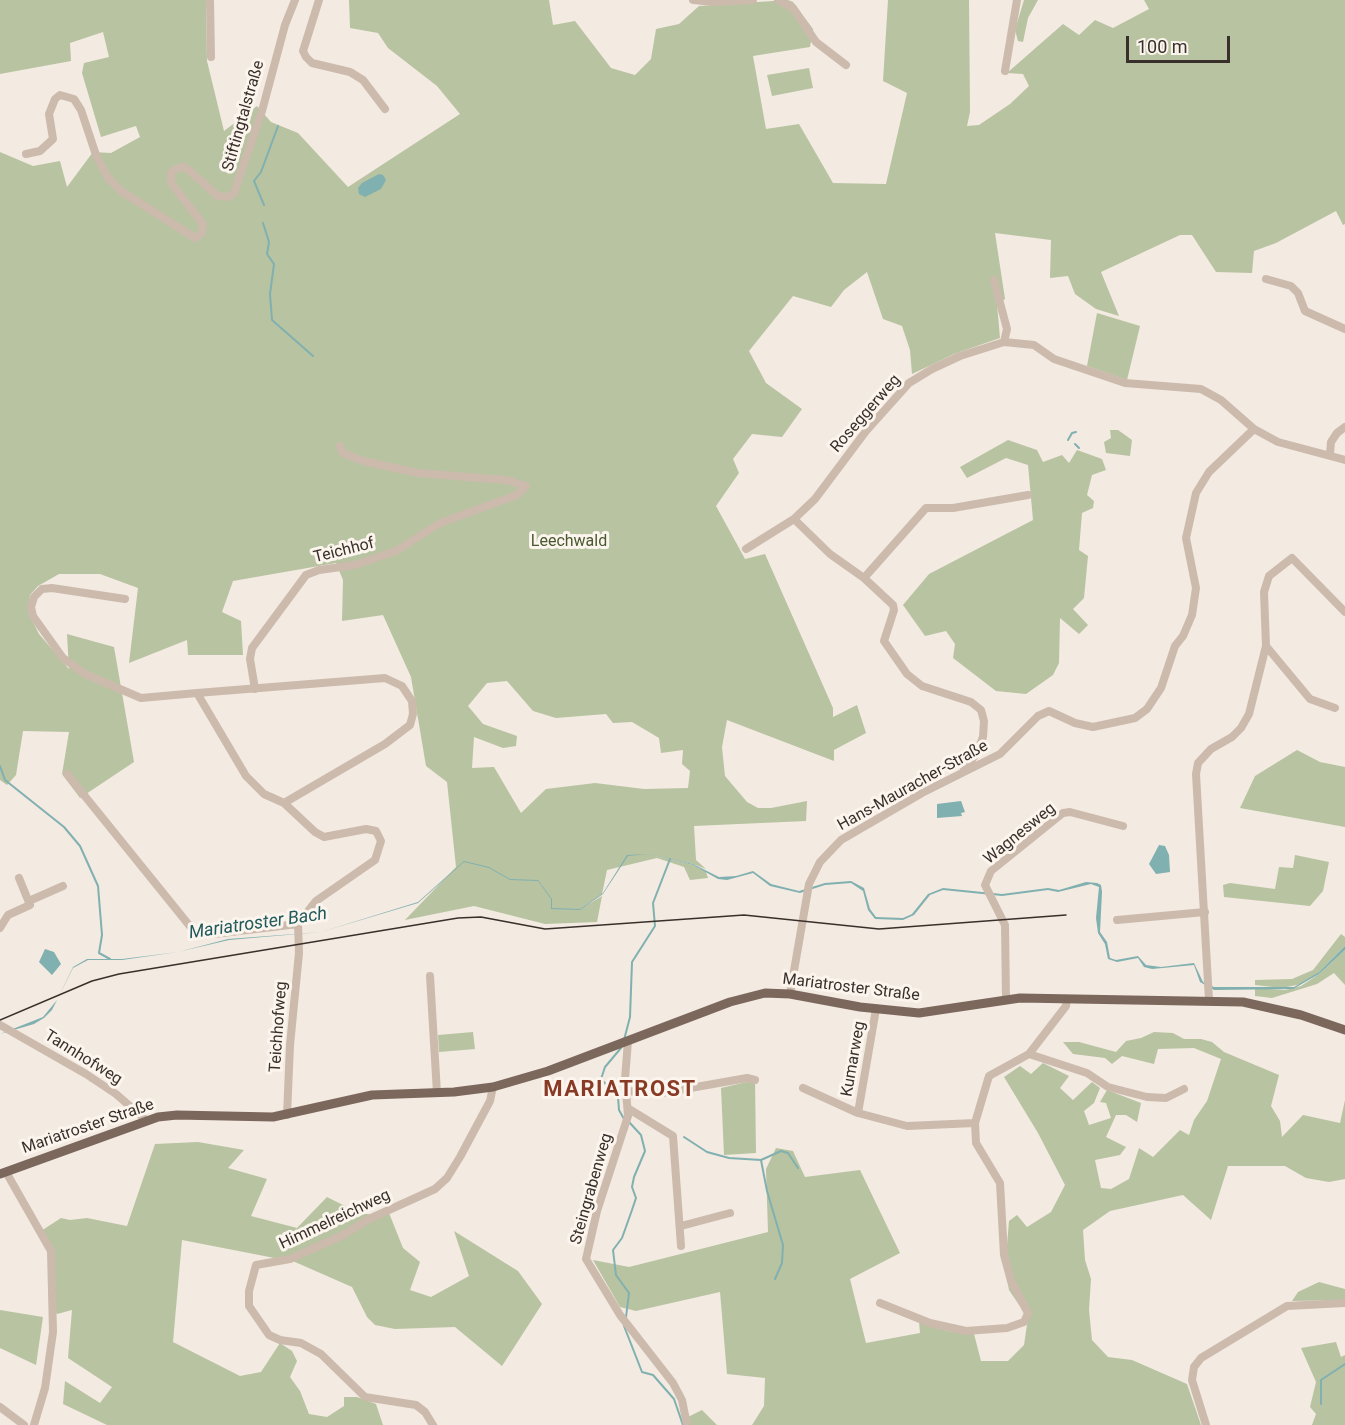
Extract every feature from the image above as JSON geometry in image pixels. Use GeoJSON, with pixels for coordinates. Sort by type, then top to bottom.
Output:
{"type":"FeatureCollection","features":[{"type":"Feature","properties":{"kind":"main road","name":"Mariatroster Straße"},"geometry":{"type":"LineString","coordinates":[[3,1173],[147,1121],[177,1115],[288,1115],[372,1095],[436,1093],[493,1087],[548,1071],[740,999],[765,993],[790,994],[876,1009],[932,1012],[1006,1000],[1209,996],[1257,1004],[1345,1030]]}},
{"type":"Feature","properties":{"kind":"street"},"geometry":{"type":"LineString","coordinates":[[210,0],[211,57]]}},
{"type":"Feature","properties":{"kind":"street","name":"Stiftingtalstraße"},"geometry":{"type":"LineString","coordinates":[[26,154],[40,151],[53,139],[49,114],[55,99],[60,95],[74,99],[81,110],[96,154],[108,178],[121,191],[195,237],[202,232],[203,224],[171,183],[171,172],[185,167],[192,170],[218,196],[229,197],[234,193],[262,111],[285,25],[295,0]]}},
{"type":"Feature","properties":{"kind":"street"},"geometry":{"type":"LineString","coordinates":[[319,0],[303,51],[306,57],[312,63],[350,72],[363,80],[385,110]]}},
{"type":"Feature","properties":{"kind":"street"},"geometry":{"type":"LineString","coordinates":[[693,0],[714,2],[753,0]]}},
{"type":"Feature","properties":{"kind":"street"},"geometry":{"type":"LineString","coordinates":[[778,0],[793,8],[816,42],[846,65]]}},
{"type":"Feature","properties":{"kind":"street"},"geometry":{"type":"LineString","coordinates":[[1005,71],[1017,0]]}},
{"type":"Feature","properties":{"kind":"street"},"geometry":{"type":"LineString","coordinates":[[1266,279],[1291,286],[1299,293],[1305,311],[1345,329]]}},
{"type":"Feature","properties":{"kind":"street"},"geometry":{"type":"LineString","coordinates":[[994,280],[1007,329],[1004,342]]}},
{"type":"Feature","properties":{"kind":"street","name":"Roseggerweg"},"geometry":{"type":"LineString","coordinates":[[746,549],[794,519],[815,499],[894,398],[909,383],[941,364],[1004,342],[1034,345],[1054,359],[1125,383],[1201,389],[1221,400],[1254,429],[1278,442],[1330,454],[1345,460]]}},
{"type":"Feature","properties":{"kind":"street"},"geometry":{"type":"LineString","coordinates":[[1330,454],[1331,442],[1345,427]]}},
{"type":"Feature","properties":{"kind":"street","name":"Hans-Mauracher-Straße"},"geometry":{"type":"LineString","coordinates":[[790,994],[808,884],[820,862],[841,840],[961,773],[1000,754],[1038,716],[1049,711],[1076,723],[1092,727],[1135,718],[1147,709],[1161,688],[1175,646],[1192,615],[1196,588],[1186,538],[1190,511],[1196,493],[1209,472],[1254,429]]}},
{"type":"Feature","properties":{"kind":"street","name":"Teichhof"},"geometry":{"type":"LineString","coordinates":[[255,688],[250,659],[252,648],[306,575],[319,570],[355,565],[396,551],[440,523],[517,495],[526,486],[506,480],[418,473],[363,461],[343,453],[340,446]]}},
{"type":"Feature","properties":{"kind":"street"},"geometry":{"type":"LineString","coordinates":[[864,578],[926,508],[952,507],[1028,495]]}},
{"type":"Feature","properties":{"kind":"street"},"geometry":{"type":"LineString","coordinates":[[794,519],[830,554],[864,578],[893,605],[894,610],[884,641],[907,674],[922,686],[971,702],[981,710],[984,722],[983,737],[977,753],[961,773]]}},
{"type":"Feature","properties":{"kind":"street"},"geometry":{"type":"LineString","coordinates":[[1209,996],[1196,774],[1198,763],[1211,749],[1241,729],[1249,714],[1266,646],[1265,584],[1269,576],[1292,558],[1345,612]]}},
{"type":"Feature","properties":{"kind":"street"},"geometry":{"type":"LineString","coordinates":[[125,599],[52,588],[42,589],[34,597],[31,607],[37,622],[63,658],[85,674],[141,698],[385,678],[402,686],[412,701],[413,714],[410,725],[401,734],[284,803]]}},
{"type":"Feature","properties":{"kind":"street"},"geometry":{"type":"LineString","coordinates":[[1266,646],[1311,699],[1335,708]]}},
{"type":"Feature","properties":{"kind":"street"},"geometry":{"type":"LineString","coordinates":[[67,774],[193,930],[201,934],[214,934],[299,927],[316,901],[375,860],[381,841],[376,831],[366,829],[324,837],[315,832],[284,803],[264,794],[246,776],[197,693]]}},
{"type":"Feature","properties":{"kind":"street","name":"Wagnesweg"},"geometry":{"type":"LineString","coordinates":[[1006,1000],[1005,924],[986,887],[991,871],[1063,813],[1070,812],[1123,826]]}},
{"type":"Feature","properties":{"kind":"street"},"geometry":{"type":"LineString","coordinates":[[19,878],[28,903]]}},
{"type":"Feature","properties":{"kind":"street"},"geometry":{"type":"LineString","coordinates":[[0,928],[8,915],[63,886]]}},
{"type":"Feature","properties":{"kind":"street"},"geometry":{"type":"LineString","coordinates":[[1117,920],[1205,912]]}},
{"type":"Feature","properties":{"kind":"street","name":"Teichhofweg"},"geometry":{"type":"LineString","coordinates":[[288,1115],[299,927]]}},
{"type":"Feature","properties":{"kind":"street"},"geometry":{"type":"LineString","coordinates":[[430,976],[436,1093]]}},
{"type":"Feature","properties":{"kind":"street"},"geometry":{"type":"LineString","coordinates":[[880,1304],[950,1329],[988,1331],[1024,1322],[1028,1312],[1011,1281],[1004,1255],[1000,1183],[976,1143],[975,1123],[989,1076],[1029,1054],[1066,1006],[1066,999]]}},
{"type":"Feature","properties":{"kind":"street","name":"Kumarweg"},"geometry":{"type":"LineString","coordinates":[[858,1113],[876,1009]]}},
{"type":"Feature","properties":{"kind":"street","name":"Tannhofweg"},"geometry":{"type":"LineString","coordinates":[[0,1025],[116,1094],[147,1121]]}},
{"type":"Feature","properties":{"kind":"street","name":"Steingrabenweg"},"geometry":{"type":"LineString","coordinates":[[623,1042],[628,1113],[597,1211],[586,1259],[626,1321],[677,1390],[687,1425]]}},
{"type":"Feature","properties":{"kind":"street"},"geometry":{"type":"LineString","coordinates":[[1029,1054],[1088,1073],[1108,1087],[1147,1097],[1166,1098],[1184,1089]]}},
{"type":"Feature","properties":{"kind":"street"},"geometry":{"type":"LineString","coordinates":[[626,1091],[662,1094],[747,1078],[755,1080]]}},
{"type":"Feature","properties":{"kind":"street","name":"Himmelreichweg"},"geometry":{"type":"LineString","coordinates":[[433,1425],[425,1412],[416,1405],[365,1398],[321,1354],[301,1343],[280,1340],[269,1335],[249,1306],[249,1291],[256,1265],[290,1259],[435,1189],[447,1178],[460,1157],[490,1101],[493,1087]]}},
{"type":"Feature","properties":{"kind":"street"},"geometry":{"type":"LineString","coordinates":[[803,1088],[858,1113],[907,1126],[975,1123]]}},
{"type":"Feature","properties":{"kind":"street"},"geometry":{"type":"LineString","coordinates":[[628,1113],[673,1136],[681,1246]]}},
{"type":"Feature","properties":{"kind":"street"},"geometry":{"type":"LineString","coordinates":[[3,1173],[51,1251],[53,1332],[43,1395],[34,1425]]}},
{"type":"Feature","properties":{"kind":"street"},"geometry":{"type":"LineString","coordinates":[[681,1226],[730,1213]]}},
{"type":"Feature","properties":{"kind":"street"},"geometry":{"type":"LineString","coordinates":[[1206,1425],[1192,1380],[1194,1367],[1202,1358],[1287,1306],[1345,1303]]}},
{"type":"Feature","properties":{"kind":"street"},"geometry":{"type":"LineString","coordinates":[[0,1407],[24,1425]]}},
{"type":"Feature","properties":{"kind":"green space","name":"Leechwald"},"geometry":{"type":"Polygon","coordinates":[[[0,0],[206,0],[207,61],[224,131],[257,106],[271,122],[298,133],[348,187],[460,114],[437,86],[388,48],[378,33],[350,28],[349,0],[549,0],[553,25],[575,21],[611,68],[635,75],[651,59],[656,29],[679,24],[699,6],[788,0],[793,2],[813,29],[810,47],[753,56],[766,129],[799,124],[833,183],[886,184],[907,93],[883,81],[888,0],[969,0],[970,112],[967,126],[979,125],[1010,104],[1029,86],[1023,74],[1007,73],[1063,24],[1079,35],[1095,20],[1113,28],[1149,9],[1144,0],[1345,0],[1345,224],[1343,225],[1336,211],[1276,243],[1254,251],[1252,273],[1216,272],[1192,235],[1180,235],[1101,272],[1119,316],[1096,309],[1075,294],[1068,276],[1050,278],[1051,240],[995,233],[1005,299],[997,304],[1000,338],[954,354],[912,374],[910,350],[902,326],[883,319],[867,272],[844,290],[831,307],[793,296],[749,351],[766,383],[802,409],[782,437],[752,434],[733,459],[739,473],[716,506],[745,559],[765,554],[833,708],[833,717],[857,705],[866,733],[834,750],[834,761],[727,720],[722,747],[725,776],[747,802],[758,808],[771,808],[807,801],[806,821],[694,826],[696,860],[706,869],[693,864],[652,855],[693,865],[706,872],[708,878],[690,880],[684,867],[657,858],[607,870],[602,894],[579,910],[602,896],[597,922],[545,924],[474,906],[405,920],[456,867],[447,782],[426,766],[411,677],[383,615],[342,621],[343,580],[336,563],[233,581],[222,612],[241,621],[243,655],[188,655],[187,640],[129,663],[138,588],[100,574],[59,574],[38,586],[30,595],[28,612],[39,634],[69,669],[67,634],[114,647],[134,762],[80,798],[62,774],[69,732],[23,731],[16,775],[7,785],[0,780],[0,152],[33,166],[60,161],[67,187],[93,152],[111,153],[140,137],[136,126],[101,137],[82,73],[84,63],[109,57],[103,32],[70,43],[71,61],[0,74],[0,0]],[[507,681],[487,683],[468,706],[483,724],[517,736],[516,746],[503,748],[474,737],[472,768],[494,767],[521,813],[546,789],[595,783],[644,789],[688,788],[690,771],[682,764],[683,750],[661,753],[659,738],[632,722],[613,723],[606,714],[556,718],[533,711],[507,681]]]}},
{"type":"Feature","properties":{"kind":"green space"},"geometry":{"type":"Polygon","coordinates":[[[1024,0],[1038,0],[1028,18],[1023,42],[1018,41],[1015,30],[1024,0]]]}},
{"type":"Feature","properties":{"kind":"green space"},"geometry":{"type":"Polygon","coordinates":[[[809,68],[813,88],[772,96],[767,75],[809,68]]]}},
{"type":"Feature","properties":{"kind":"green space"},"geometry":{"type":"Polygon","coordinates":[[[1097,313],[1140,326],[1127,380],[1087,366],[1097,313]]]}},
{"type":"Feature","properties":{"kind":"green space"},"geometry":{"type":"Polygon","coordinates":[[[1110,430],[1118,430],[1132,440],[1130,456],[1106,453],[1104,442],[1111,438],[1110,430]]]}},
{"type":"Feature","properties":{"kind":"green space"},"geometry":{"type":"Polygon","coordinates":[[[1008,440],[1037,450],[1043,462],[1062,455],[1069,463],[1077,450],[1102,459],[1106,470],[1092,475],[1087,495],[1094,501],[1093,508],[1082,513],[1079,550],[1088,556],[1084,598],[1073,609],[1088,625],[1079,634],[1060,618],[1059,663],[1053,675],[1026,694],[996,691],[953,658],[955,644],[946,631],[925,636],[903,605],[929,574],[1033,520],[1028,465],[1006,458],[967,478],[960,467],[1008,440]]]}},
{"type":"Feature","properties":{"kind":"green space"},"geometry":{"type":"Polygon","coordinates":[[[1297,750],[1320,762],[1345,767],[1345,827],[1240,808],[1255,776],[1297,750]]]}},
{"type":"Feature","properties":{"kind":"green space"},"geometry":{"type":"Polygon","coordinates":[[[1295,855],[1329,862],[1323,891],[1310,906],[1224,897],[1223,885],[1230,883],[1275,889],[1279,867],[1293,868],[1295,855]]]}},
{"type":"Feature","properties":{"kind":"green space"},"geometry":{"type":"Polygon","coordinates":[[[1341,934],[1345,937],[1345,946],[1319,972],[1301,984],[1282,988],[1255,985],[1255,980],[1292,979],[1313,970],[1341,934]]]}},
{"type":"Feature","properties":{"kind":"green space"},"geometry":{"type":"Polygon","coordinates":[[[1345,950],[1345,985],[1334,973],[1317,984],[1272,998],[1255,996],[1255,988],[1285,990],[1301,986],[1319,974],[1345,950]]]}},
{"type":"Feature","properties":{"kind":"green space"},"geometry":{"type":"Polygon","coordinates":[[[473,1032],[475,1049],[439,1052],[438,1035],[473,1032]]]}},
{"type":"Feature","properties":{"kind":"green space"},"geometry":{"type":"Polygon","coordinates":[[[1154,1032],[1173,1033],[1184,1039],[1201,1039],[1212,1042],[1224,1052],[1279,1075],[1271,1106],[1280,1121],[1282,1137],[1303,1115],[1340,1123],[1345,1100],[1345,1179],[1329,1182],[1306,1178],[1285,1166],[1228,1166],[1211,1220],[1183,1195],[1110,1211],[1083,1230],[1085,1260],[1091,1279],[1089,1310],[1092,1340],[1108,1357],[1132,1360],[1187,1384],[1201,1425],[752,1425],[764,1406],[765,1378],[727,1374],[720,1292],[636,1311],[620,1307],[593,1260],[629,1267],[768,1232],[766,1169],[776,1148],[793,1151],[805,1177],[860,1170],[900,1253],[850,1279],[866,1343],[920,1333],[919,1321],[947,1331],[974,1334],[981,1361],[1008,1361],[1024,1345],[1028,1318],[1009,1290],[1005,1269],[1009,1221],[1017,1215],[1027,1227],[1051,1212],[1065,1185],[1038,1133],[1004,1077],[1020,1066],[1031,1074],[1043,1063],[1069,1076],[1060,1088],[1073,1100],[1092,1082],[1100,1088],[1094,1103],[1084,1111],[1089,1125],[1111,1118],[1106,1103],[1100,1102],[1107,1090],[1141,1103],[1137,1122],[1126,1115],[1116,1115],[1106,1137],[1126,1147],[1120,1155],[1095,1160],[1101,1188],[1111,1189],[1129,1179],[1139,1148],[1153,1157],[1180,1130],[1189,1135],[1194,1120],[1207,1101],[1221,1059],[1194,1048],[1158,1049],[1154,1064],[1122,1056],[1112,1064],[1105,1058],[1073,1054],[1063,1042],[1079,1042],[1116,1052],[1126,1041],[1154,1032]]]}},
{"type":"Feature","properties":{"kind":"green space"},"geometry":{"type":"Polygon","coordinates":[[[755,1080],[756,1153],[724,1155],[721,1088],[755,1080]]]}},
{"type":"Feature","properties":{"kind":"green space"},"geometry":{"type":"Polygon","coordinates":[[[198,1142],[244,1150],[228,1168],[267,1179],[251,1216],[297,1228],[327,1197],[359,1213],[374,1215],[387,1208],[403,1248],[420,1262],[410,1290],[431,1297],[469,1276],[454,1231],[518,1271],[542,1304],[502,1366],[455,1327],[395,1329],[375,1325],[367,1317],[352,1287],[295,1262],[182,1240],[173,1342],[240,1376],[261,1372],[280,1343],[292,1351],[297,1361],[290,1377],[300,1391],[309,1414],[327,1417],[344,1406],[344,1397],[357,1397],[376,1404],[383,1425],[107,1425],[63,1404],[65,1381],[100,1403],[112,1387],[68,1358],[72,1310],[57,1314],[54,1310],[51,1251],[41,1231],[61,1218],[70,1220],[87,1218],[127,1226],[155,1144],[198,1142]]]}},
{"type":"Feature","properties":{"kind":"green space"},"geometry":{"type":"Polygon","coordinates":[[[1319,1282],[1345,1289],[1345,1300],[1292,1301],[1298,1292],[1319,1282]]]}},
{"type":"Feature","properties":{"kind":"green space"},"geometry":{"type":"Polygon","coordinates":[[[0,1310],[43,1317],[36,1365],[0,1348],[0,1310]]]}},
{"type":"Feature","properties":{"kind":"green space"},"geometry":{"type":"Polygon","coordinates":[[[1336,1342],[1341,1357],[1345,1355],[1345,1425],[1312,1425],[1316,1414],[1310,1407],[1316,1382],[1301,1348],[1336,1342]]]}},
{"type":"Feature","properties":{"kind":"green space"},"geometry":{"type":"Polygon","coordinates":[[[702,1410],[717,1425],[682,1425],[686,1418],[702,1410]]]}},
{"type":"Feature","properties":{"kind":"water"},"geometry":{"type":"Polygon","coordinates":[[[379,174],[383,175],[386,180],[381,189],[365,197],[359,194],[358,188],[362,183],[379,174]]]}},
{"type":"Feature","properties":{"kind":"water"},"geometry":{"type":"Polygon","coordinates":[[[961,801],[965,812],[961,813],[962,816],[937,818],[937,804],[961,801]]]}},
{"type":"Feature","properties":{"kind":"water"},"geometry":{"type":"Polygon","coordinates":[[[1159,845],[1165,846],[1169,855],[1170,872],[1156,874],[1149,864],[1159,845]]]}},
{"type":"Feature","properties":{"kind":"water"},"geometry":{"type":"Polygon","coordinates":[[[649,854],[628,856],[603,894],[580,910],[551,909],[551,899],[538,881],[510,880],[489,868],[464,862],[418,903],[321,932],[418,902],[464,861],[489,867],[510,879],[538,880],[552,899],[552,908],[580,909],[603,893],[627,855],[649,854]]]}},
{"type":"Feature","properties":{"kind":"water"},"geometry":{"type":"Polygon","coordinates":[[[649,854],[693,864],[719,877],[736,876],[753,871],[771,884],[799,891],[825,883],[851,881],[864,888],[870,909],[876,917],[903,918],[912,914],[928,894],[943,888],[1002,894],[1048,888],[1059,890],[1086,882],[1097,883],[1101,885],[1102,892],[1100,932],[1107,942],[1110,958],[1116,960],[1138,956],[1146,965],[1161,967],[1194,963],[1203,982],[1214,987],[1294,987],[1319,972],[1345,946],[1345,950],[1319,974],[1293,989],[1214,990],[1200,982],[1194,965],[1152,969],[1144,967],[1138,958],[1117,962],[1108,959],[1105,944],[1098,933],[1096,918],[1099,887],[1091,884],[1058,892],[1048,890],[1002,896],[943,890],[930,895],[914,915],[903,920],[875,919],[868,910],[863,891],[851,883],[825,885],[800,893],[770,886],[753,873],[727,880],[718,879],[693,865],[649,854]]]}},
{"type":"Feature","properties":{"kind":"water"},"geometry":{"type":"Polygon","coordinates":[[[321,932],[229,940],[178,952],[228,939],[321,932]]]}},
{"type":"Feature","properties":{"kind":"water"},"geometry":{"type":"Polygon","coordinates":[[[45,949],[54,952],[61,964],[52,975],[39,962],[45,949]]]}},
{"type":"Feature","properties":{"kind":"water"},"geometry":{"type":"Polygon","coordinates":[[[178,952],[122,960],[88,960],[73,968],[57,1000],[73,967],[87,959],[122,959],[178,952]]]}},
{"type":"Feature","properties":{"kind":"water"},"geometry":{"type":"Polygon","coordinates":[[[57,1000],[52,1010],[44,1018],[34,1024],[0,1034],[43,1017],[57,1000]]]}},
{"type":"Feature","properties":{"kind":"waterway"},"geometry":{"type":"LineString","coordinates":[[264,205],[254,181],[261,172],[278,126]]}},
{"type":"Feature","properties":{"kind":"waterway"},"geometry":{"type":"LineString","coordinates":[[263,223],[269,242],[267,254],[274,264],[270,294],[272,320],[313,356]]}},
{"type":"Feature","properties":{"kind":"waterway"},"geometry":{"type":"LineString","coordinates":[[1068,440],[1072,433],[1076,432]]}},
{"type":"Feature","properties":{"kind":"waterway"},"geometry":{"type":"LineString","coordinates":[[1075,444],[1079,448]]}},
{"type":"Feature","properties":{"kind":"waterway"},"geometry":{"type":"LineString","coordinates":[[0,766],[5,780],[64,827],[80,846],[98,886],[102,935],[99,953],[110,959]]}},
{"type":"Feature","properties":{"kind":"waterway"},"geometry":{"type":"LineString","coordinates":[[624,1040],[630,1017],[632,962],[655,926],[653,903],[670,859]]}},
{"type":"Feature","properties":{"kind":"waterway"},"geometry":{"type":"LineString","coordinates":[[621,1048],[605,1067],[601,1079],[618,1097],[619,1110],[624,1119]]}},
{"type":"Feature","properties":{"kind":"waterway"},"geometry":{"type":"LineString","coordinates":[[626,1317],[629,1293],[616,1275],[613,1250],[622,1238],[636,1198],[632,1187],[645,1151],[641,1135],[629,1122]]}},
{"type":"Feature","properties":{"kind":"waterway"},"geometry":{"type":"LineString","coordinates":[[684,1137],[707,1152],[729,1158],[761,1160],[767,1191],[783,1245],[782,1263],[775,1279]]}},
{"type":"Feature","properties":{"kind":"waterway"},"geometry":{"type":"LineString","coordinates":[[761,1160],[781,1151],[788,1153],[798,1168]]}},
{"type":"Feature","properties":{"kind":"waterway"},"geometry":{"type":"LineString","coordinates":[[624,1326],[642,1372],[653,1375],[674,1399],[683,1425]]}},
{"type":"Feature","properties":{"kind":"waterway"},"geometry":{"type":"LineString","coordinates":[[1321,1404],[1321,1380],[1345,1364]]}},
{"type":"Feature","properties":{"kind":"tram line"},"geometry":{"type":"LineString","coordinates":[[0,1020],[92,981],[119,974],[458,918],[481,917],[545,929],[744,915],[879,929],[1066,915]]}},
{"type":"Feature","properties":{"kind":"district","name":"MARIATROST"},"geometry":{"type":"Point","coordinates":[620,1090]}},
{"type":"Feature","properties":{"kind":"water label","name":"Mariatroster Bach"},"geometry":{"type":"Point","coordinates":[258,924]}}]}
